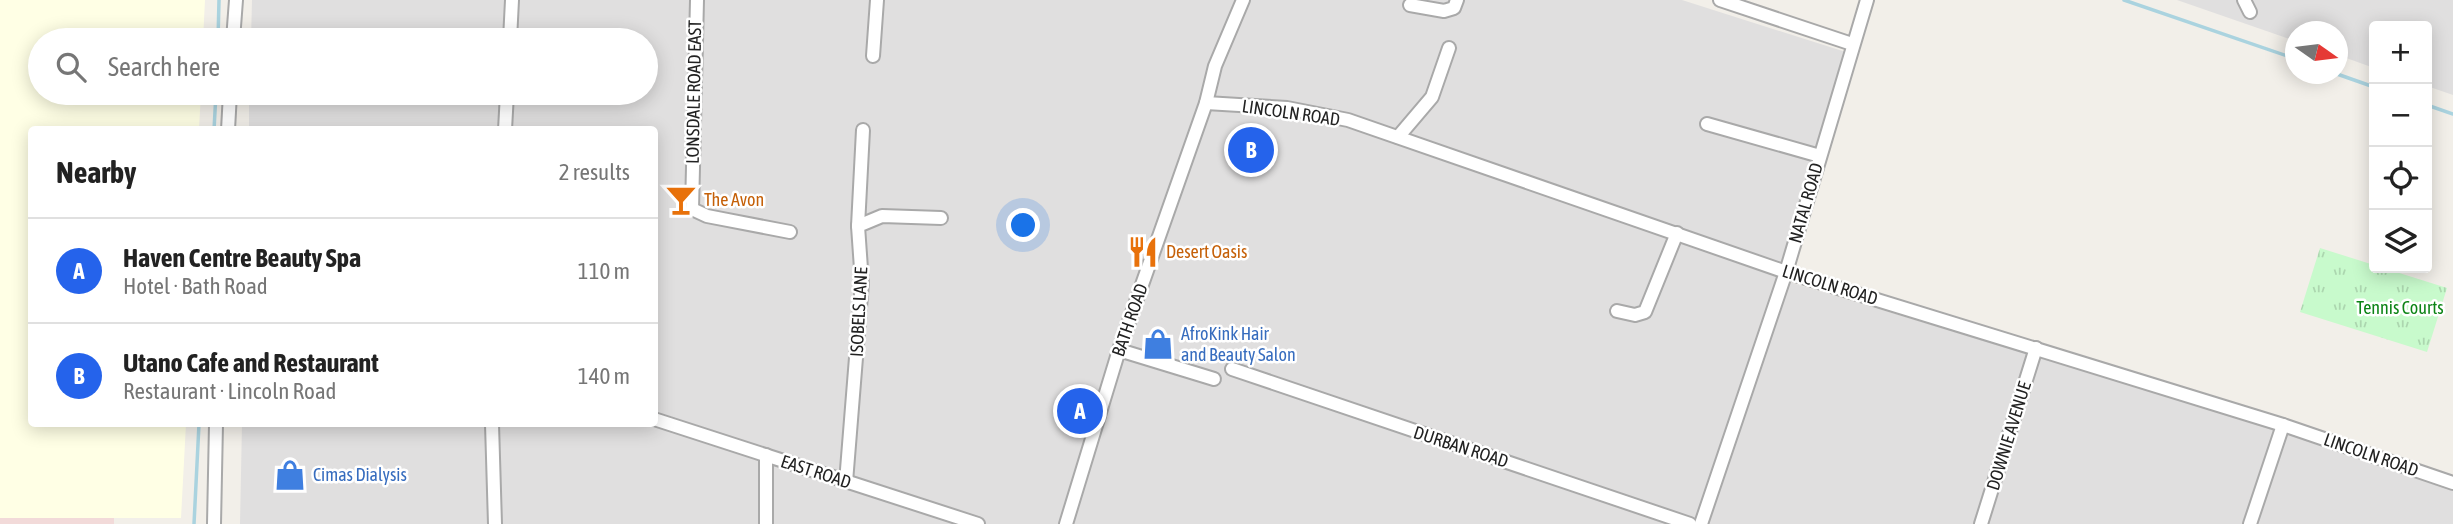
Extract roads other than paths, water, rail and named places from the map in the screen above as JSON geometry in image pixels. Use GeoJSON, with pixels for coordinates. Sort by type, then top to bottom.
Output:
{"type":"FeatureCollection","features":[{"type":"Feature","properties":{"kind":"street"},"geometry":{"type":"LineString","coordinates":[[234,28],[236,0]]}},
{"type":"Feature","properties":{"kind":"street"},"geometry":{"type":"LineString","coordinates":[[511,28],[512,0]]}},
{"type":"Feature","properties":{"kind":"street","name":"LONSDALE ROAD EAST"},"geometry":{"type":"LineString","coordinates":[[697,0],[692,209],[707,216],[790,232]]}},
{"type":"Feature","properties":{"kind":"street"},"geometry":{"type":"LineString","coordinates":[[873,56],[877,0]]}},
{"type":"Feature","properties":{"kind":"street","name":"BATH ROAD"},"geometry":{"type":"LineString","coordinates":[[1066,524],[1119,350],[1206,103],[1215,66],[1243,0]]}},
{"type":"Feature","properties":{"kind":"street"},"geometry":{"type":"LineString","coordinates":[[1410,5],[1444,11],[1454,8],[1457,0]]}},
{"type":"Feature","properties":{"kind":"street"},"geometry":{"type":"LineString","coordinates":[[1720,0],[1852,44]]}},
{"type":"Feature","properties":{"kind":"street","name":"NATAL ROAD"},"geometry":{"type":"LineString","coordinates":[[1701,524],[1786,272],[1867,0]]}},
{"type":"Feature","properties":{"kind":"street"},"geometry":{"type":"LineString","coordinates":[[1398,137],[1432,97],[1449,48]]}},
{"type":"Feature","properties":{"kind":"street","name":"LINCOLN ROAD"},"geometry":{"type":"LineString","coordinates":[[1206,103],[1287,108],[1348,120],[1786,272],[2283,425],[2453,484]]}},
{"type":"Feature","properties":{"kind":"street"},"geometry":{"type":"LineString","coordinates":[[228,126],[229,105]]}},
{"type":"Feature","properties":{"kind":"street"},"geometry":{"type":"LineString","coordinates":[[505,126],[506,105]]}},
{"type":"Feature","properties":{"kind":"street"},"geometry":{"type":"LineString","coordinates":[[1707,124],[1820,156]]}},
{"type":"Feature","properties":{"kind":"street","name":"ISOBELS LANE"},"geometry":{"type":"LineString","coordinates":[[846,482],[862,284],[858,226],[863,130]]}},
{"type":"Feature","properties":{"kind":"street"},"geometry":{"type":"LineString","coordinates":[[858,226],[882,216],[941,218]]}},
{"type":"Feature","properties":{"kind":"street"},"geometry":{"type":"LineString","coordinates":[[1617,310],[1635,315],[1645,312],[1677,233]]}},
{"type":"Feature","properties":{"kind":"street","name":"DOWNIE AVENUE"},"geometry":{"type":"LineString","coordinates":[[1981,524],[2036,348]]}},
{"type":"Feature","properties":{"kind":"street"},"geometry":{"type":"LineString","coordinates":[[1119,350],[1214,379]]}},
{"type":"Feature","properties":{"kind":"street","name":"DURBAN ROAD"},"geometry":{"type":"LineString","coordinates":[[1232,369],[1690,524]]}},
{"type":"Feature","properties":{"kind":"street","name":"EAST ROAD"},"geometry":{"type":"LineString","coordinates":[[658,420],[978,524]]}},
{"type":"Feature","properties":{"kind":"street"},"geometry":{"type":"LineString","coordinates":[[2250,524],[2283,425]]}},
{"type":"Feature","properties":{"kind":"street"},"geometry":{"type":"LineString","coordinates":[[214,524],[216,427]]}},
{"type":"Feature","properties":{"kind":"street"},"geometry":{"type":"LineString","coordinates":[[492,427],[495,524]]}},
{"type":"Feature","properties":{"kind":"street"},"geometry":{"type":"LineString","coordinates":[[766,455],[766,524]]}},
{"type":"Feature","properties":{"kind":"waterway"},"geometry":{"type":"LineString","coordinates":[[218,28],[219,0]]}},
{"type":"Feature","properties":{"kind":"waterway"},"geometry":{"type":"LineString","coordinates":[[2124,0],[2285,55]]}},
{"type":"Feature","properties":{"kind":"waterway"},"geometry":{"type":"LineString","coordinates":[[2348,78],[2369,85]]}},
{"type":"Feature","properties":{"kind":"waterway"},"geometry":{"type":"LineString","coordinates":[[214,126],[215,105]]}},
{"type":"Feature","properties":{"kind":"waterway"},"geometry":{"type":"LineString","coordinates":[[2432,107],[2453,114]]}},
{"type":"Feature","properties":{"kind":"waterway"},"geometry":{"type":"LineString","coordinates":[[194,524],[199,427]]}},
{"type":"Feature","properties":{"kind":"place","name":"Utano Cafe and Restaurant"},"geometry":{"type":"Point","coordinates":[1251,150]}},
{"type":"Feature","properties":{"kind":"place","name":"The Avon"},"geometry":{"type":"Point","coordinates":[681,200]}},
{"type":"Feature","properties":{"kind":"place","name":"Desert Oasis"},"geometry":{"type":"Point","coordinates":[1143,252]}},
{"type":"Feature","properties":{"kind":"place","name":"AfroKink Hair and Beauty Salon"},"geometry":{"type":"Point","coordinates":[1158,344]}},
{"type":"Feature","properties":{"kind":"place","name":"Haven Centre Beauty Spa"},"geometry":{"type":"Point","coordinates":[1080,411]}},
{"type":"Feature","properties":{"kind":"place","name":"Cimas Dialysis"},"geometry":{"type":"Point","coordinates":[290,475]}},
{"type":"Feature","properties":{"kind":"park label","name":"Tennis Courts"},"geometry":{"type":"Point","coordinates":[2400,308]}}]}
